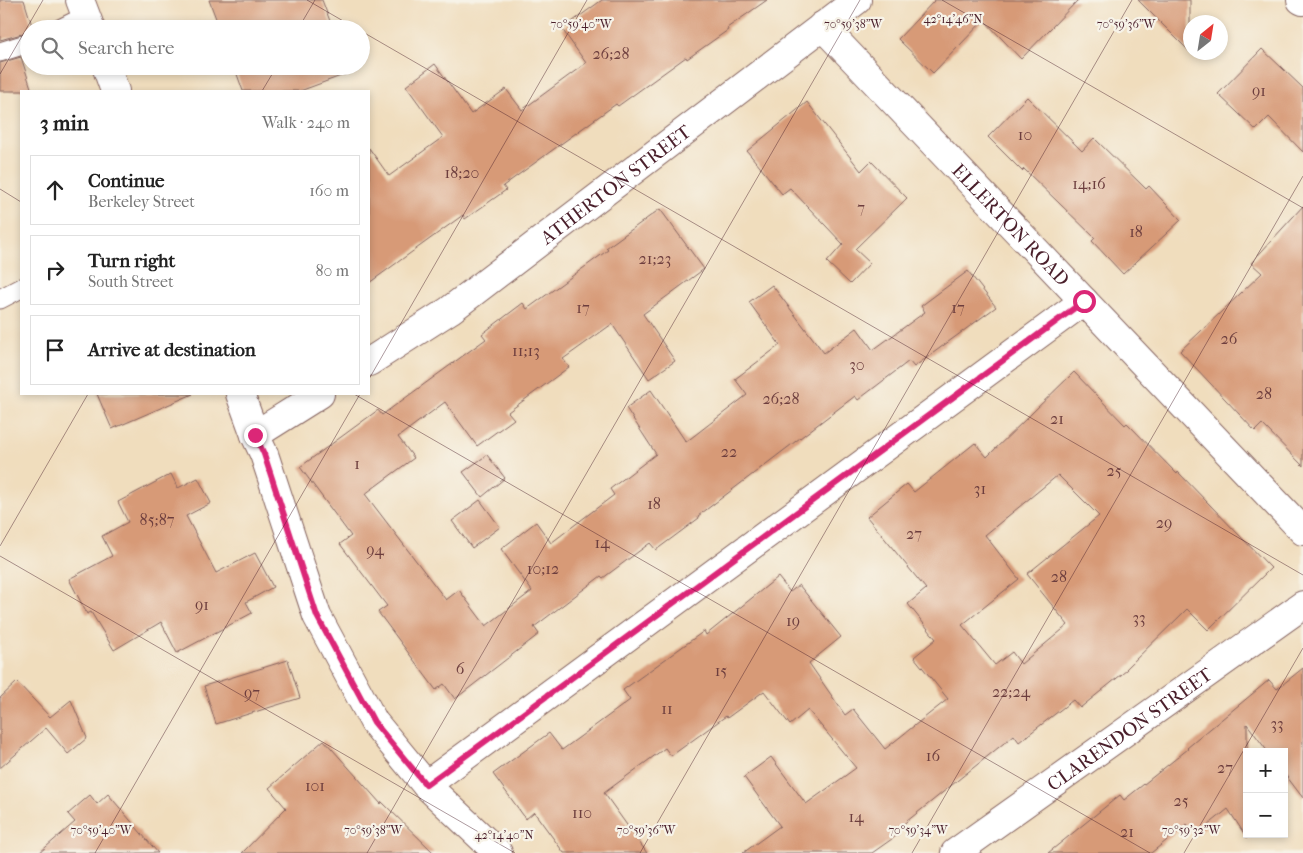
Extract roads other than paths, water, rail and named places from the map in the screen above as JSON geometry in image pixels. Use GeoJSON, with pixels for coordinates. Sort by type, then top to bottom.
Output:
{"type":"FeatureCollection","features":[{"type":"Feature","properties":{"kind":"street","name":"ATHERTON STREET"},"geometry":{"type":"LineString","coordinates":[[370,361],[450,310],[857,0]]}},
{"type":"Feature","properties":{"kind":"street","name":"ELLERTON ROAD"},"geometry":{"type":"LineString","coordinates":[[822,26],[1303,531]]}},
{"type":"Feature","properties":{"kind":"street"},"geometry":{"type":"LineString","coordinates":[[110,75],[116,90]]}},
{"type":"Feature","properties":{"kind":"street"},"geometry":{"type":"LineString","coordinates":[[426,785],[1084,301]]}},
{"type":"Feature","properties":{"kind":"street"},"geometry":{"type":"LineString","coordinates":[[240,395],[264,454],[317,616],[374,722],[426,785],[498,853]]}},
{"type":"Feature","properties":{"kind":"street"},"geometry":{"type":"LineString","coordinates":[[255,435],[318,395]]}},
{"type":"Feature","properties":{"kind":"street","name":"CLARENDON STREET"},"geometry":{"type":"LineString","coordinates":[[955,853],[1303,606]]}},
{"type":"Feature","properties":{"kind":"lane"},"geometry":{"type":"LineString","coordinates":[[0,52],[20,46]]}},
{"type":"Feature","properties":{"kind":"lane"},"geometry":{"type":"LineString","coordinates":[[0,299],[20,289]]}}]}
